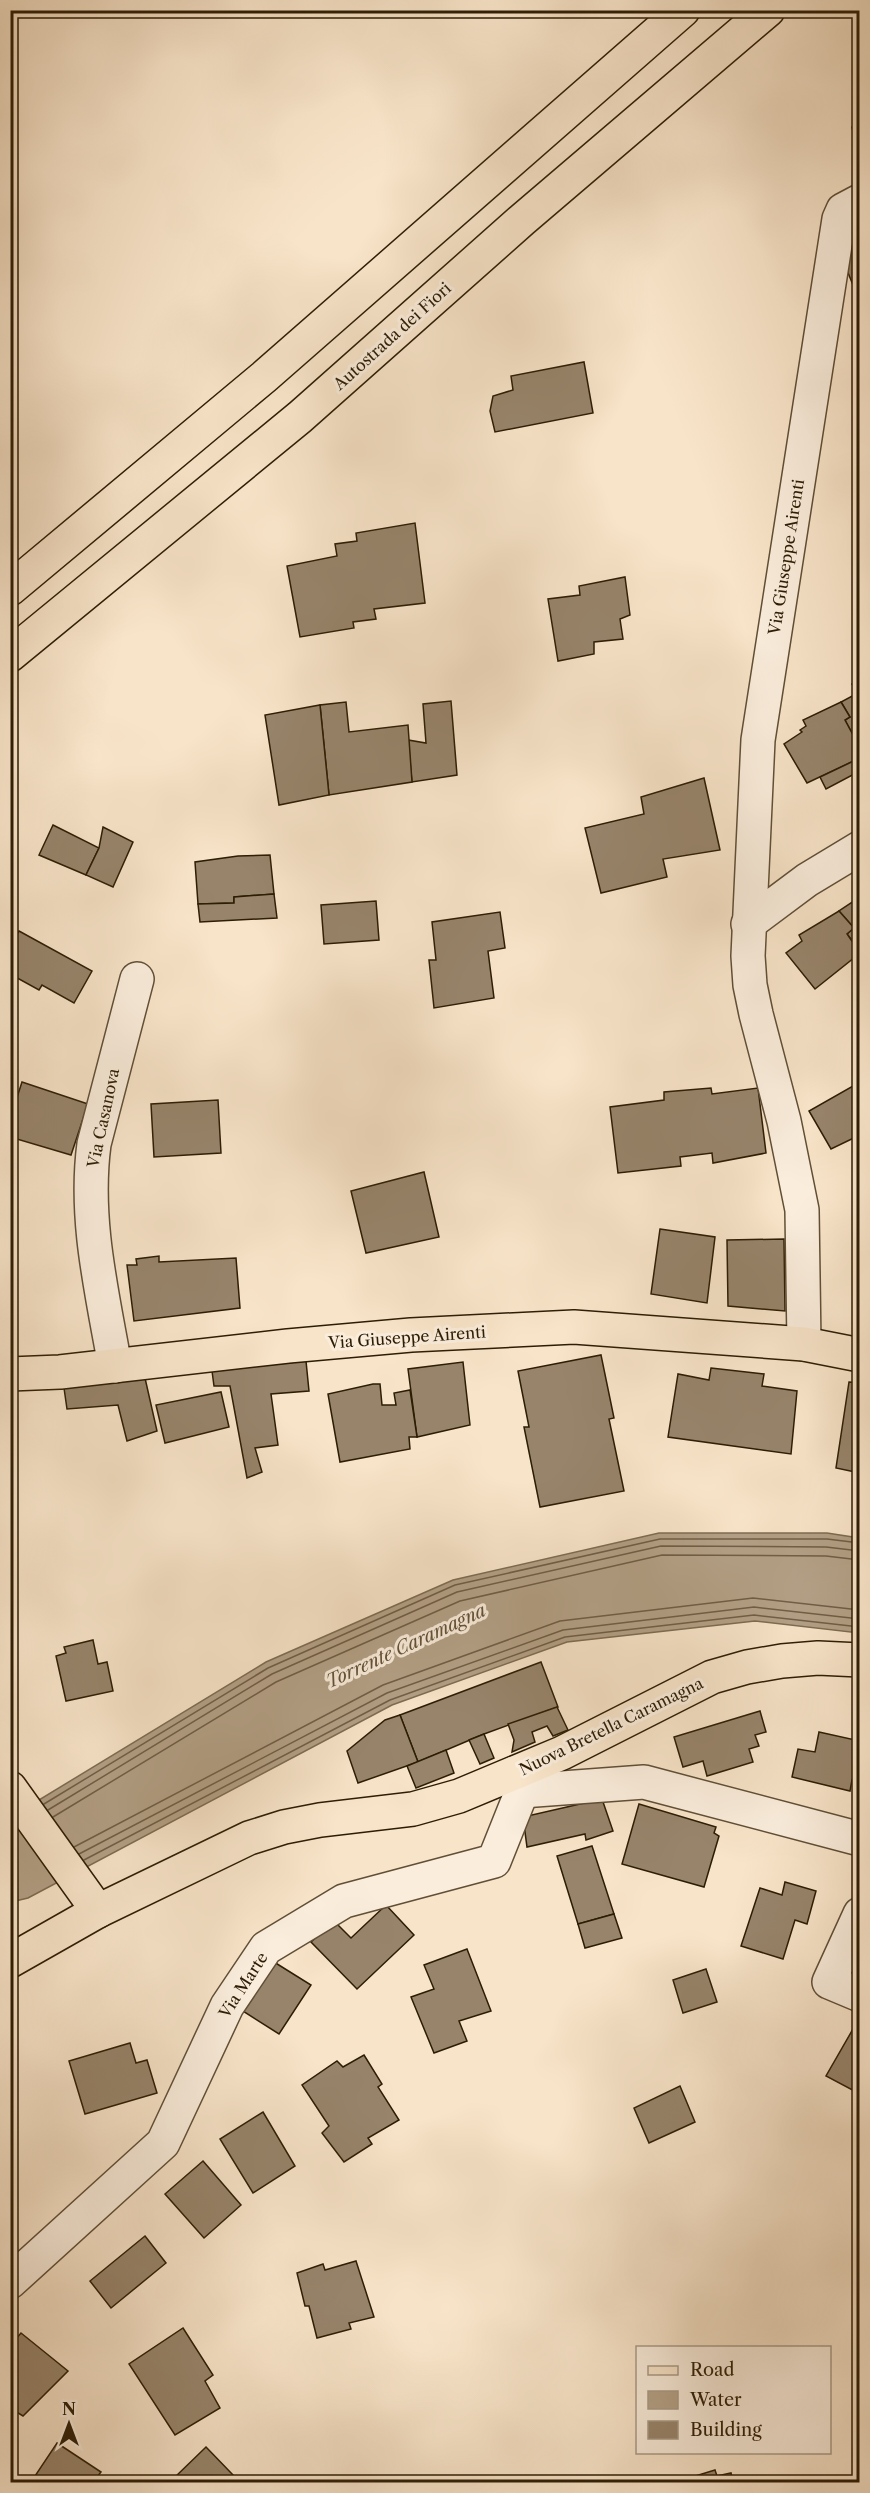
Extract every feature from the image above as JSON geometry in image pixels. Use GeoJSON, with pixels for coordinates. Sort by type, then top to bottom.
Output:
{"type":"FeatureCollection","features":[{"type":"Feature","properties":{"kind":"main road"},"geometry":{"type":"LineString","coordinates":[[10,589],[264,377],[683,10]]}},
{"type":"Feature","properties":{"kind":"main road","name":"Autostrada dei Fiori"},"geometry":{"type":"LineString","coordinates":[[10,655],[300,417],[522,220],[768,10]]}},
{"type":"Feature","properties":{"kind":"main road","name":"Via Giuseppe Airenti"},"geometry":{"type":"LineString","coordinates":[[10,1374],[60,1372],[288,1346],[411,1335],[574,1327],[804,1344],[860,1355]]}},
{"type":"Feature","properties":{"kind":"main road","name":"Nuova Bretella Caramagna"},"geometry":{"type":"LineString","coordinates":[[98,1911],[249,1838],[284,1827],[320,1820],[413,1809],[519,1782],[562,1753],[712,1677],[747,1667],[782,1661],[818,1658],[860,1660]]}},
{"type":"Feature","properties":{"kind":"main road"},"geometry":{"type":"LineString","coordinates":[[10,1788],[98,1911],[10,1961]]}},
{"type":"Feature","properties":{"kind":"street","name":"Via Giuseppe Airenti"},"geometry":{"type":"LineString","coordinates":[[804,1344],[802,1210],[784,1121],[750,985],[748,924],[753,799],[761,716],[839,219],[843,210],[860,201]]}},
{"type":"Feature","properties":{"kind":"street"},"geometry":{"type":"LineString","coordinates":[[748,924],[807,880],[860,848]]}},
{"type":"Feature","properties":{"kind":"street","name":"Via Casanova"},"geometry":{"type":"LineString","coordinates":[[115,1366],[95,1245],[89,1190],[90,1171],[94,1144],[137,979]]}},
{"type":"Feature","properties":{"kind":"street"},"geometry":{"type":"LineString","coordinates":[[519,1782],[644,1782],[860,1839]]}},
{"type":"Feature","properties":{"kind":"street","name":"Via Marte"},"geometry":{"type":"LineString","coordinates":[[10,2282],[163,2143],[227,2006],[266,1948],[344,1900],[494,1861],[519,1782]]}},
{"type":"Feature","properties":{"kind":"street"},"geometry":{"type":"LineString","coordinates":[[860,1914],[829,1982],[860,1995]]}},
{"type":"Feature","properties":{"kind":"water","name":"Torrente Caramagna"},"geometry":{"type":"Polygon","coordinates":[[[659,1533],[827,1533],[859,1538],[859,1633],[755,1621],[567,1642],[392,1705],[28,1898],[11,1902],[11,1817],[266,1662],[453,1580],[659,1533]]]}},
{"type":"Feature","properties":{"kind":"building"},"geometry":{"type":"Polygon","coordinates":[[[860,120],[860,148],[856,145],[852,127],[860,120]]]}},
{"type":"Feature","properties":{"kind":"building"},"geometry":{"type":"Polygon","coordinates":[[[860,211],[860,282],[853,285],[840,253],[860,211]]]}},
{"type":"Feature","properties":{"kind":"building"},"geometry":{"type":"Polygon","coordinates":[[[584,362],[593,413],[495,432],[490,411],[493,396],[513,390],[511,376],[584,362]]]}},
{"type":"Feature","properties":{"kind":"building"},"geometry":{"type":"Polygon","coordinates":[[[415,523],[425,603],[374,609],[376,619],[353,622],[354,628],[300,637],[287,566],[337,556],[335,544],[357,541],[356,533],[415,523]]]}},
{"type":"Feature","properties":{"kind":"building"},"geometry":{"type":"Polygon","coordinates":[[[625,577],[630,615],[620,619],[623,639],[594,642],[594,654],[558,661],[548,599],[580,595],[579,586],[625,577]]]}},
{"type":"Feature","properties":{"kind":"building"},"geometry":{"type":"Polygon","coordinates":[[[860,681],[860,748],[845,720],[850,717],[841,702],[858,693],[852,684],[860,681]]]}},
{"type":"Feature","properties":{"kind":"building"},"geometry":{"type":"Polygon","coordinates":[[[451,701],[457,775],[412,782],[408,740],[426,743],[423,704],[451,701]]]}},
{"type":"Feature","properties":{"kind":"building"},"geometry":{"type":"Polygon","coordinates":[[[346,702],[349,732],[408,725],[412,782],[329,795],[320,705],[346,702]]]}},
{"type":"Feature","properties":{"kind":"building"},"geometry":{"type":"Polygon","coordinates":[[[841,702],[850,717],[845,720],[860,748],[860,758],[807,783],[784,744],[802,732],[800,730],[806,726],[803,720],[841,702]]]}},
{"type":"Feature","properties":{"kind":"building"},"geometry":{"type":"Polygon","coordinates":[[[320,705],[329,795],[279,805],[265,715],[320,705]]]}},
{"type":"Feature","properties":{"kind":"building"},"geometry":{"type":"Polygon","coordinates":[[[860,758],[860,771],[826,789],[820,777],[860,758]]]}},
{"type":"Feature","properties":{"kind":"building"},"geometry":{"type":"Polygon","coordinates":[[[704,778],[720,850],[663,859],[667,877],[601,893],[585,828],[644,814],[641,797],[704,778]]]}},
{"type":"Feature","properties":{"kind":"building"},"geometry":{"type":"Polygon","coordinates":[[[53,825],[99,848],[86,875],[39,855],[53,825]]]}},
{"type":"Feature","properties":{"kind":"building"},"geometry":{"type":"Polygon","coordinates":[[[103,827],[133,842],[113,887],[86,875],[99,848],[103,827]]]}},
{"type":"Feature","properties":{"kind":"building"},"geometry":{"type":"Polygon","coordinates":[[[270,855],[274,894],[234,897],[234,903],[198,904],[195,862],[238,856],[270,855]]]}},
{"type":"Feature","properties":{"kind":"building"},"geometry":{"type":"Polygon","coordinates":[[[274,894],[277,918],[200,922],[198,904],[234,903],[234,897],[274,894]]]}},
{"type":"Feature","properties":{"kind":"building"},"geometry":{"type":"Polygon","coordinates":[[[860,897],[860,950],[847,934],[854,928],[839,911],[860,897]]]}},
{"type":"Feature","properties":{"kind":"building"},"geometry":{"type":"Polygon","coordinates":[[[376,901],[379,940],[324,944],[321,905],[376,901]]]}},
{"type":"Feature","properties":{"kind":"building"},"geometry":{"type":"Polygon","coordinates":[[[839,911],[854,928],[847,934],[860,953],[815,989],[786,953],[802,941],[799,935],[839,911]]]}},
{"type":"Feature","properties":{"kind":"building"},"geometry":{"type":"Polygon","coordinates":[[[500,912],[505,948],[488,951],[494,998],[434,1008],[429,960],[436,960],[432,922],[500,912]]]}},
{"type":"Feature","properties":{"kind":"building"},"geometry":{"type":"Polygon","coordinates":[[[19,931],[92,971],[74,1003],[42,985],[39,990],[10,974],[10,947],[19,931]]]}},
{"type":"Feature","properties":{"kind":"building"},"geometry":{"type":"Polygon","coordinates":[[[22,1082],[88,1104],[71,1155],[10,1137],[10,1119],[22,1082]]]}},
{"type":"Feature","properties":{"kind":"building"},"geometry":{"type":"Polygon","coordinates":[[[860,1082],[860,1135],[831,1149],[809,1111],[860,1082]]]}},
{"type":"Feature","properties":{"kind":"building"},"geometry":{"type":"Polygon","coordinates":[[[711,1088],[712,1094],[758,1088],[766,1153],[713,1163],[712,1153],[680,1157],[681,1166],[618,1173],[610,1107],[664,1100],[664,1092],[711,1088]]]}},
{"type":"Feature","properties":{"kind":"building"},"geometry":{"type":"Polygon","coordinates":[[[218,1100],[221,1153],[154,1157],[151,1104],[218,1100]]]}},
{"type":"Feature","properties":{"kind":"building"},"geometry":{"type":"Polygon","coordinates":[[[424,1172],[439,1237],[366,1253],[351,1191],[424,1172]]]}},
{"type":"Feature","properties":{"kind":"building"},"geometry":{"type":"Polygon","coordinates":[[[660,1229],[715,1237],[707,1303],[651,1294],[660,1229]]]}},
{"type":"Feature","properties":{"kind":"building"},"geometry":{"type":"Polygon","coordinates":[[[784,1239],[785,1311],[728,1306],[727,1240],[784,1239]]]}},
{"type":"Feature","properties":{"kind":"building"},"geometry":{"type":"Polygon","coordinates":[[[159,1256],[159,1262],[236,1258],[240,1308],[134,1321],[127,1265],[137,1265],[136,1259],[159,1256]]]}},
{"type":"Feature","properties":{"kind":"building"},"geometry":{"type":"Polygon","coordinates":[[[601,1355],[614,1418],[609,1419],[624,1491],[540,1507],[524,1427],[529,1427],[518,1371],[601,1355]]]}},
{"type":"Feature","properties":{"kind":"building"},"geometry":{"type":"Polygon","coordinates":[[[306,1361],[309,1391],[271,1394],[278,1445],[255,1448],[262,1472],[247,1478],[230,1386],[214,1386],[212,1371],[306,1361]]]}},
{"type":"Feature","properties":{"kind":"building"},"geometry":{"type":"Polygon","coordinates":[[[463,1362],[470,1425],[417,1437],[408,1369],[463,1362]]]}},
{"type":"Feature","properties":{"kind":"building"},"geometry":{"type":"Polygon","coordinates":[[[711,1368],[764,1374],[762,1386],[797,1391],[791,1454],[668,1437],[678,1374],[709,1380],[711,1368]]]}},
{"type":"Feature","properties":{"kind":"building"},"geometry":{"type":"Polygon","coordinates":[[[145,1378],[157,1431],[127,1441],[118,1405],[67,1409],[64,1388],[145,1378]]]}},
{"type":"Feature","properties":{"kind":"building"},"geometry":{"type":"Polygon","coordinates":[[[849,1382],[860,1383],[860,1473],[836,1468],[849,1382]]]}},
{"type":"Feature","properties":{"kind":"building"},"geometry":{"type":"Polygon","coordinates":[[[380,1384],[382,1405],[396,1405],[394,1393],[410,1390],[417,1437],[409,1437],[410,1449],[340,1462],[328,1394],[380,1384]]]}},
{"type":"Feature","properties":{"kind":"building"},"geometry":{"type":"Polygon","coordinates":[[[221,1392],[229,1427],[165,1443],[156,1405],[221,1392]]]}},
{"type":"Feature","properties":{"kind":"building"},"geometry":{"type":"Polygon","coordinates":[[[93,1640],[98,1664],[107,1662],[113,1691],[66,1701],[56,1656],[66,1653],[64,1647],[93,1640]]]}},
{"type":"Feature","properties":{"kind":"building"},"geometry":{"type":"Polygon","coordinates":[[[541,1662],[558,1707],[484,1734],[418,1762],[400,1715],[541,1662]]]}},
{"type":"Feature","properties":{"kind":"building"},"geometry":{"type":"Polygon","coordinates":[[[557,1707],[568,1730],[553,1736],[547,1726],[532,1732],[535,1742],[512,1752],[514,1740],[508,1724],[557,1707]]]}},
{"type":"Feature","properties":{"kind":"building"},"geometry":{"type":"Polygon","coordinates":[[[760,1711],[766,1732],[755,1735],[759,1746],[749,1749],[753,1762],[707,1776],[703,1761],[683,1767],[674,1737],[760,1711]]]}},
{"type":"Feature","properties":{"kind":"building"},"geometry":{"type":"Polygon","coordinates":[[[400,1715],[418,1762],[358,1783],[347,1751],[385,1720],[400,1715]]]}},
{"type":"Feature","properties":{"kind":"building"},"geometry":{"type":"Polygon","coordinates":[[[819,1732],[860,1741],[860,1782],[852,1780],[850,1791],[792,1777],[798,1749],[815,1752],[819,1732]]]}},
{"type":"Feature","properties":{"kind":"building"},"geometry":{"type":"Polygon","coordinates":[[[484,1734],[494,1758],[480,1764],[469,1740],[484,1734]]]}},
{"type":"Feature","properties":{"kind":"building"},"geometry":{"type":"Polygon","coordinates":[[[446,1750],[454,1773],[416,1788],[407,1766],[446,1750]]]}},
{"type":"Feature","properties":{"kind":"building"},"geometry":{"type":"Polygon","coordinates":[[[602,1799],[613,1831],[586,1840],[585,1834],[527,1847],[523,1817],[602,1799]]]}},
{"type":"Feature","properties":{"kind":"building"},"geometry":{"type":"Polygon","coordinates":[[[639,1804],[716,1827],[714,1833],[719,1836],[704,1887],[622,1864],[639,1804]]]}},
{"type":"Feature","properties":{"kind":"building"},"geometry":{"type":"Polygon","coordinates":[[[592,1846],[614,1914],[578,1924],[557,1856],[592,1846]]]}},
{"type":"Feature","properties":{"kind":"building"},"geometry":{"type":"Polygon","coordinates":[[[785,1882],[816,1891],[807,1924],[795,1920],[783,1959],[741,1946],[760,1888],[782,1895],[785,1882]]]}},
{"type":"Feature","properties":{"kind":"building"},"geometry":{"type":"Polygon","coordinates":[[[386,1905],[414,1935],[357,1989],[311,1942],[334,1921],[351,1938],[386,1905]]]}},
{"type":"Feature","properties":{"kind":"building"},"geometry":{"type":"Polygon","coordinates":[[[614,1914],[622,1938],[585,1948],[578,1924],[614,1914]]]}},
{"type":"Feature","properties":{"kind":"building"},"geometry":{"type":"Polygon","coordinates":[[[467,1949],[491,2011],[459,2021],[467,2041],[434,2053],[411,1997],[434,1989],[424,1965],[467,1949]]]}},
{"type":"Feature","properties":{"kind":"building"},"geometry":{"type":"Polygon","coordinates":[[[266,1957],[311,1985],[279,2034],[235,2006],[266,1957]]]}},
{"type":"Feature","properties":{"kind":"building"},"geometry":{"type":"Polygon","coordinates":[[[706,1969],[717,2002],[683,2013],[673,1980],[706,1969]]]}},
{"type":"Feature","properties":{"kind":"building"},"geometry":{"type":"Polygon","coordinates":[[[857,2022],[860,2023],[860,2094],[826,2076],[857,2022]]]}},
{"type":"Feature","properties":{"kind":"building"},"geometry":{"type":"Polygon","coordinates":[[[130,2043],[136,2063],[147,2060],[157,2093],[85,2114],[69,2061],[130,2043]]]}},
{"type":"Feature","properties":{"kind":"building"},"geometry":{"type":"Polygon","coordinates":[[[364,2055],[382,2084],[378,2087],[399,2120],[368,2138],[372,2144],[344,2162],[322,2133],[329,2126],[302,2085],[337,2061],[343,2067],[364,2055]]]}},
{"type":"Feature","properties":{"kind":"building"},"geometry":{"type":"Polygon","coordinates":[[[680,2086],[695,2122],[649,2143],[634,2108],[680,2086]]]}},
{"type":"Feature","properties":{"kind":"building"},"geometry":{"type":"Polygon","coordinates":[[[263,2112],[295,2166],[253,2193],[220,2139],[263,2112]]]}},
{"type":"Feature","properties":{"kind":"building"},"geometry":{"type":"Polygon","coordinates":[[[203,2161],[241,2205],[204,2238],[165,2194],[203,2161]]]}},
{"type":"Feature","properties":{"kind":"building"},"geometry":{"type":"Polygon","coordinates":[[[145,2236],[166,2263],[111,2308],[90,2281],[145,2236]]]}},
{"type":"Feature","properties":{"kind":"building"},"geometry":{"type":"Polygon","coordinates":[[[356,2261],[374,2317],[349,2323],[351,2329],[317,2338],[309,2306],[305,2306],[297,2273],[323,2264],[325,2270],[356,2261]]]}},
{"type":"Feature","properties":{"kind":"building"},"geometry":{"type":"Polygon","coordinates":[[[183,2328],[213,2375],[205,2381],[220,2408],[175,2435],[129,2364],[183,2328]]]}},
{"type":"Feature","properties":{"kind":"building"},"geometry":{"type":"Polygon","coordinates":[[[21,2333],[68,2371],[23,2416],[10,2408],[10,2346],[21,2333]]]}},
{"type":"Feature","properties":{"kind":"building"},"geometry":{"type":"Polygon","coordinates":[[[57,2443],[101,2472],[94,2481],[96,2482],[31,2482],[57,2443]]]}},
{"type":"Feature","properties":{"kind":"building"},"geometry":{"type":"Polygon","coordinates":[[[206,2447],[234,2476],[228,2482],[174,2482],[172,2480],[206,2447]]]}},
{"type":"Feature","properties":{"kind":"building"},"geometry":{"type":"Polygon","coordinates":[[[715,2470],[717,2476],[731,2473],[733,2482],[684,2482],[682,2480],[715,2470]]]}}]}
